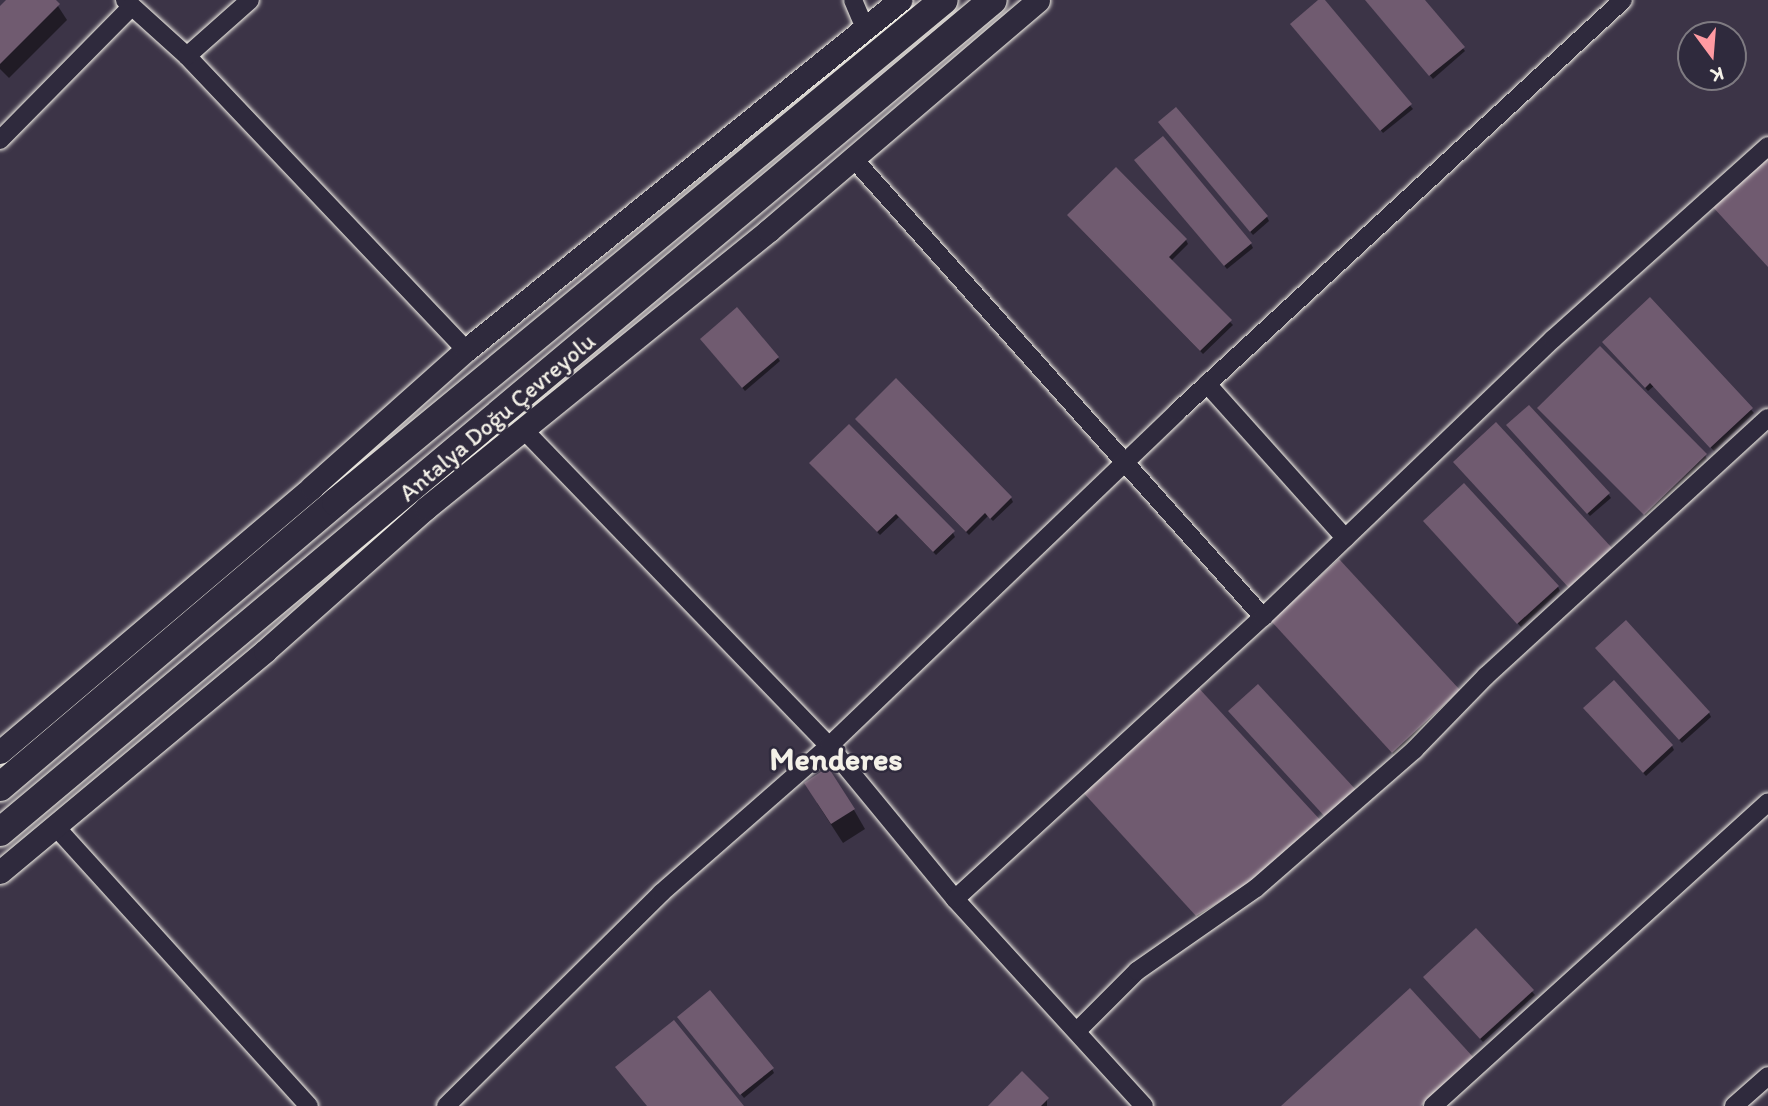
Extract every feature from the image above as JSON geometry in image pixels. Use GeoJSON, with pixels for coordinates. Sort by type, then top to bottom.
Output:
{"type":"FeatureCollection","features":[{"type":"Feature","properties":{"kind":"main road","name":"Antalya Doğu Çevreyolu"},"geometry":{"type":"LineString","coordinates":[[0,787],[347,493],[944,0]]}},
{"type":"Feature","properties":{"kind":"main road","name":"Antalya Doğu Çevreyolu"},"geometry":{"type":"LineString","coordinates":[[0,832],[993,0]]}},
{"type":"Feature","properties":{"kind":"street"},"geometry":{"type":"LineString","coordinates":[[187,56],[250,0]]}},
{"type":"Feature","properties":{"kind":"street"},"geometry":{"type":"LineString","coordinates":[[852,0],[866,30]]}},
{"type":"Feature","properties":{"kind":"street"},"geometry":{"type":"LineString","coordinates":[[0,751],[312,487],[466,350],[900,0]]}},
{"type":"Feature","properties":{"kind":"street"},"geometry":{"type":"LineString","coordinates":[[0,872],[523,429],[1038,0]]}},
{"type":"Feature","properties":{"kind":"street"},"geometry":{"type":"LineString","coordinates":[[446,1106],[661,893],[829,746],[1207,384],[1623,0]]}},
{"type":"Feature","properties":{"kind":"street"},"geometry":{"type":"LineString","coordinates":[[0,141],[128,3],[187,56],[466,350]]}},
{"type":"Feature","properties":{"kind":"street"},"geometry":{"type":"LineString","coordinates":[[956,899],[1263,617],[1553,339],[1768,146]]}},
{"type":"Feature","properties":{"kind":"street"},"geometry":{"type":"LineString","coordinates":[[852,157],[1127,460],[1263,617]]}},
{"type":"Feature","properties":{"kind":"street"},"geometry":{"type":"LineString","coordinates":[[1207,384],[1345,537]]}},
{"type":"Feature","properties":{"kind":"street"},"geometry":{"type":"LineString","coordinates":[[1077,1031],[1137,971],[1255,888],[1414,750],[1486,676],[1768,418]]}},
{"type":"Feature","properties":{"kind":"street"},"geometry":{"type":"LineString","coordinates":[[523,429],[829,746],[956,899],[1144,1106]]}},
{"type":"Feature","properties":{"kind":"street"},"geometry":{"type":"LineString","coordinates":[[1433,1106],[1768,802]]}},
{"type":"Feature","properties":{"kind":"street"},"geometry":{"type":"LineString","coordinates":[[55,826],[309,1106]]}},
{"type":"Feature","properties":{"kind":"street"},"geometry":{"type":"LineString","coordinates":[[1734,1106],[1768,1076]]}},
{"type":"Feature","properties":{"kind":"building"},"geometry":{"type":"Polygon","coordinates":[[[6,0],[56,0],[60,4],[0,64],[0,6],[6,0]]]}},
{"type":"Feature","properties":{"kind":"building"},"geometry":{"type":"Polygon","coordinates":[[[1318,0],[1325,0],[1412,104],[1380,131],[1290,24],[1318,0]]]}},
{"type":"Feature","properties":{"kind":"building"},"geometry":{"type":"Polygon","coordinates":[[[1365,0],[1425,0],[1465,47],[1429,76],[1365,0]]]}},
{"type":"Feature","properties":{"kind":"building"},"geometry":{"type":"Polygon","coordinates":[[[1176,107],[1268,216],[1250,232],[1158,122],[1176,107]]]}},
{"type":"Feature","properties":{"kind":"building"},"geometry":{"type":"Polygon","coordinates":[[[1163,136],[1252,243],[1224,266],[1134,160],[1163,136]]]}},
{"type":"Feature","properties":{"kind":"building"},"geometry":{"type":"Polygon","coordinates":[[[1768,154],[1768,267],[1712,206],[1768,154]]]}},
{"type":"Feature","properties":{"kind":"building"},"geometry":{"type":"Polygon","coordinates":[[[1116,167],[1187,239],[1169,257],[1232,320],[1200,351],[1067,215],[1116,167]]]}},
{"type":"Feature","properties":{"kind":"building"},"geometry":{"type":"Polygon","coordinates":[[[1650,297],[1753,408],[1710,448],[1650,383],[1645,388],[1602,342],[1650,297]]]}},
{"type":"Feature","properties":{"kind":"building"},"geometry":{"type":"Polygon","coordinates":[[[737,307],[779,357],[742,388],[700,339],[737,307]]]}},
{"type":"Feature","properties":{"kind":"building"},"geometry":{"type":"Polygon","coordinates":[[[1600,346],[1707,454],[1644,515],[1537,408],[1600,346]]]}},
{"type":"Feature","properties":{"kind":"building"},"geometry":{"type":"Polygon","coordinates":[[[896,378],[1012,497],[990,519],[985,513],[966,532],[855,419],[896,378]]]}},
{"type":"Feature","properties":{"kind":"building"},"geometry":{"type":"Polygon","coordinates":[[[1529,405],[1610,493],[1587,514],[1506,425],[1529,405]]]}},
{"type":"Feature","properties":{"kind":"building"},"geometry":{"type":"Polygon","coordinates":[[[1496,422],[1612,548],[1569,588],[1453,462],[1496,422]]]}},
{"type":"Feature","properties":{"kind":"building"},"geometry":{"type":"Polygon","coordinates":[[[849,424],[955,531],[933,552],[896,514],[877,532],[809,463],[849,424]]]}},
{"type":"Feature","properties":{"kind":"building"},"geometry":{"type":"Polygon","coordinates":[[[1464,483],[1559,586],[1517,624],[1423,521],[1464,483]]]}},
{"type":"Feature","properties":{"kind":"building"},"geometry":{"type":"Polygon","coordinates":[[[1339,559],[1460,690],[1392,753],[1271,621],[1339,559]]]}},
{"type":"Feature","properties":{"kind":"building"},"geometry":{"type":"Polygon","coordinates":[[[1626,620],[1710,712],[1679,740],[1595,648],[1626,620]]]}},
{"type":"Feature","properties":{"kind":"building"},"geometry":{"type":"Polygon","coordinates":[[[1614,680],[1673,745],[1643,773],[1583,708],[1614,680]]]}},
{"type":"Feature","properties":{"kind":"building"},"geometry":{"type":"Polygon","coordinates":[[[1195,684],[1323,823],[1239,890],[1196,916],[1080,789],[1195,684]]]}},
{"type":"Feature","properties":{"kind":"building"},"geometry":{"type":"Polygon","coordinates":[[[1258,684],[1357,791],[1327,819],[1228,711],[1258,684]]]}},
{"type":"Feature","properties":{"kind":"building"},"geometry":{"type":"Polygon","coordinates":[[[828,767],[855,809],[831,824],[804,783],[828,767]]]}},
{"type":"Feature","properties":{"kind":"building"},"geometry":{"type":"Polygon","coordinates":[[[1476,928],[1534,990],[1480,1039],[1423,977],[1476,928]]]}},
{"type":"Feature","properties":{"kind":"building"},"geometry":{"type":"Polygon","coordinates":[[[1410,988],[1474,1058],[1421,1106],[1281,1106],[1410,988]]]}},
{"type":"Feature","properties":{"kind":"building"},"geometry":{"type":"Polygon","coordinates":[[[710,990],[774,1068],[740,1095],[677,1017],[710,990]]]}},
{"type":"Feature","properties":{"kind":"building"},"geometry":{"type":"Polygon","coordinates":[[[674,1020],[744,1106],[647,1106],[615,1067],[674,1020]]]}},
{"type":"Feature","properties":{"kind":"building"},"geometry":{"type":"Polygon","coordinates":[[[1022,1071],[1049,1098],[1041,1106],[988,1106],[1022,1071]]]}},
{"type":"Feature","properties":{"kind":"district","name":"Menderes"},"geometry":{"type":"Point","coordinates":[836,759]}}]}
